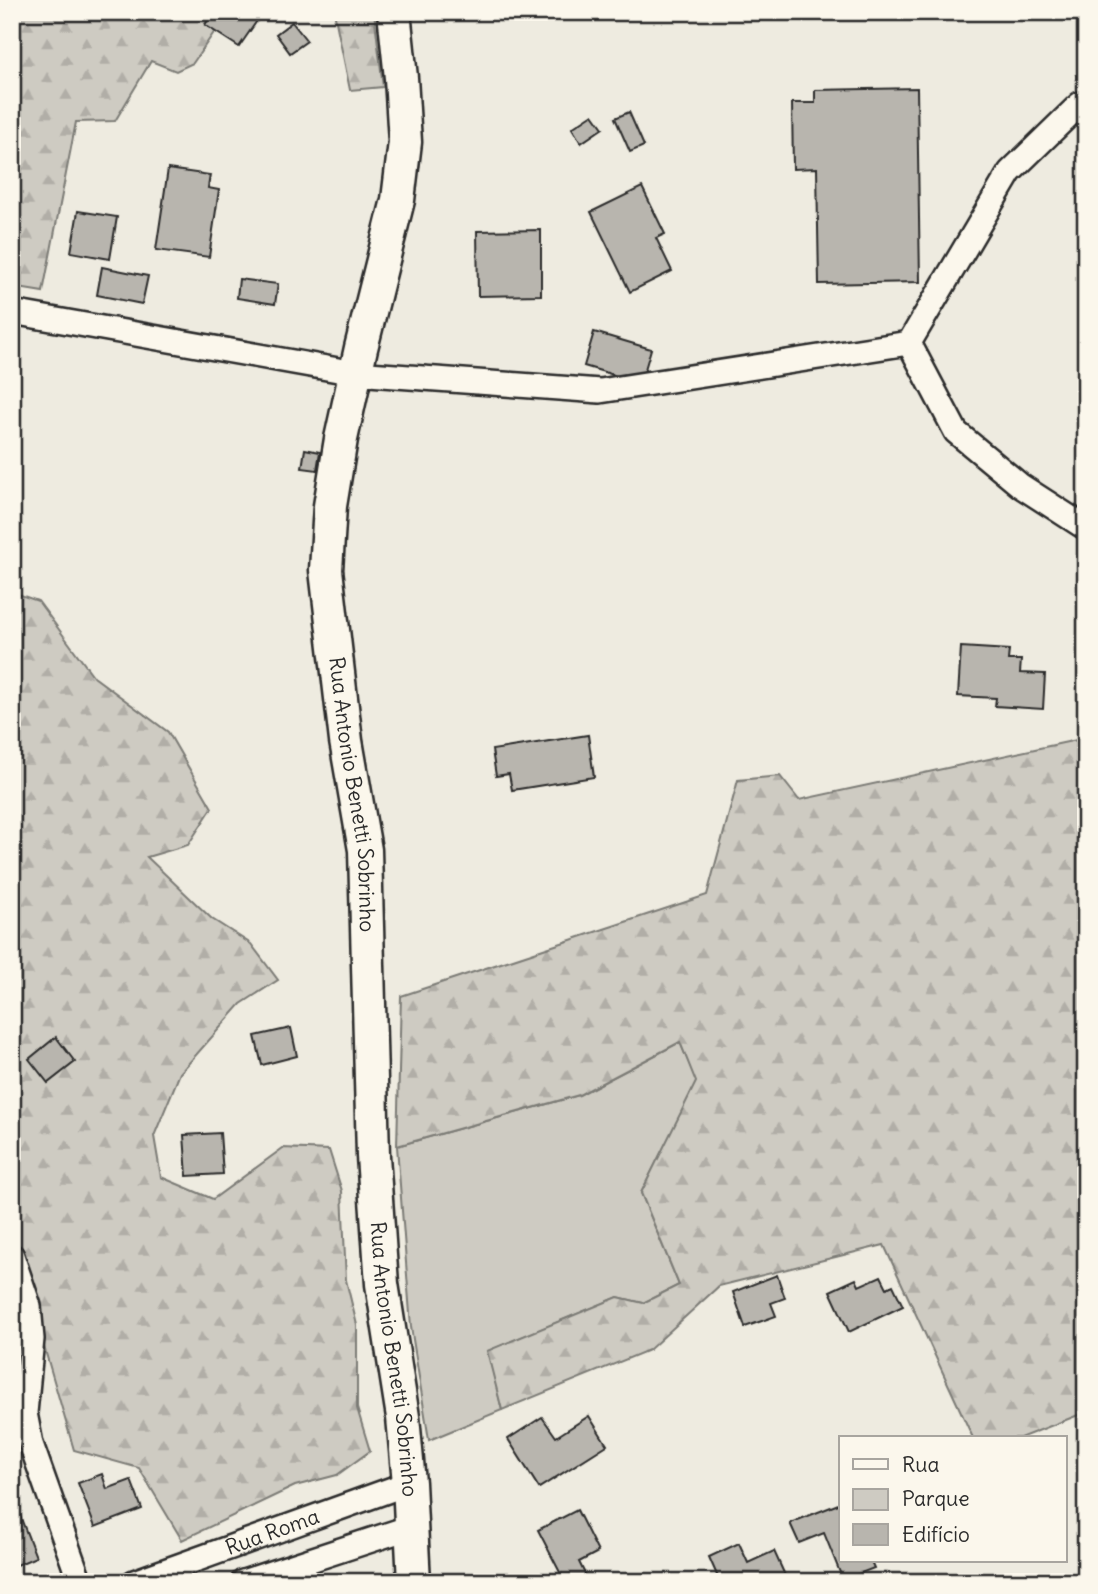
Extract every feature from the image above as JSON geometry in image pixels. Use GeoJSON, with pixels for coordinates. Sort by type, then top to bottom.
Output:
{"type":"FeatureCollection","features":[{"type":"Feature","properties":{"kind":"main road","name":"Rua Antonio Benetti Sobrinho"},"geometry":{"type":"LineString","coordinates":[[394,12],[405,142],[398,200],[355,373],[330,506],[326,570],[346,741],[365,850],[374,1169],[382,1284],[409,1483],[414,1582]]}},
{"type":"Feature","properties":{"kind":"street"},"geometry":{"type":"LineString","coordinates":[[909,344],[1010,172],[1080,104],[1086,103]]}},
{"type":"Feature","properties":{"kind":"street"},"geometry":{"type":"LineString","coordinates":[[12,312],[355,373],[600,390],[909,344]]}},
{"type":"Feature","properties":{"kind":"street"},"geometry":{"type":"LineString","coordinates":[[909,344],[956,432],[1021,486],[1086,528]]}},
{"type":"Feature","properties":{"kind":"street"},"geometry":{"type":"LineString","coordinates":[[12,1256],[29,1306],[32,1339],[25,1413],[31,1444],[80,1582]]}},
{"type":"Feature","properties":{"kind":"street","name":"Rua Roma"},"geometry":{"type":"LineString","coordinates":[[134,1582],[409,1483]]}},
{"type":"Feature","properties":{"kind":"street","name":"Rua Roma"},"geometry":{"type":"LineString","coordinates":[[243,1582],[411,1527]]}},
{"type":"Feature","properties":{"kind":"green space"},"geometry":{"type":"Polygon","coordinates":[[[12,12],[213,12],[205,24],[215,31],[193,63],[176,71],[151,61],[115,121],[76,122],[43,292],[12,287],[12,12]]]}},
{"type":"Feature","properties":{"kind":"green space"},"geometry":{"type":"Polygon","coordinates":[[[334,12],[374,12],[383,87],[350,90],[334,12]]]}},
{"type":"Feature","properties":{"kind":"green space"},"geometry":{"type":"Polygon","coordinates":[[[12,592],[38,601],[94,677],[168,732],[212,808],[188,845],[147,857],[212,919],[251,944],[278,980],[241,1004],[180,1073],[154,1136],[161,1177],[213,1199],[283,1148],[329,1150],[342,1191],[346,1280],[357,1325],[357,1408],[370,1451],[337,1475],[295,1486],[182,1540],[139,1468],[74,1450],[12,1236],[12,592]]]}},
{"type":"Feature","properties":{"kind":"green space"},"geometry":{"type":"Polygon","coordinates":[[[1086,738],[1086,1412],[1025,1436],[972,1436],[884,1245],[719,1286],[649,1350],[502,1410],[487,1351],[618,1297],[643,1303],[679,1285],[641,1193],[696,1082],[680,1042],[579,1095],[397,1146],[401,996],[707,895],[738,780],[780,776],[799,800],[1086,738]]]}},
{"type":"Feature","properties":{"kind":"green space"},"geometry":{"type":"Polygon","coordinates":[[[680,1042],[697,1082],[641,1193],[679,1285],[643,1303],[618,1297],[488,1351],[502,1410],[429,1440],[411,1327],[397,1146],[579,1095],[680,1042]]]}},
{"type":"Feature","properties":{"kind":"building"},"geometry":{"type":"Polygon","coordinates":[[[213,12],[263,12],[239,47],[205,25],[213,12]]]}},
{"type":"Feature","properties":{"kind":"building"},"geometry":{"type":"Polygon","coordinates":[[[292,22],[307,41],[290,53],[276,34],[292,22]]]}},
{"type":"Feature","properties":{"kind":"building"},"geometry":{"type":"Polygon","coordinates":[[[917,88],[920,282],[819,284],[817,168],[793,169],[792,103],[815,103],[815,90],[917,88]]]}},
{"type":"Feature","properties":{"kind":"building"},"geometry":{"type":"Polygon","coordinates":[[[629,112],[644,146],[630,152],[615,118],[629,112]]]}},
{"type":"Feature","properties":{"kind":"building"},"geometry":{"type":"Polygon","coordinates":[[[593,114],[603,128],[581,143],[572,128],[593,114]]]}},
{"type":"Feature","properties":{"kind":"building"},"geometry":{"type":"Polygon","coordinates":[[[168,169],[210,175],[208,188],[219,190],[209,257],[156,250],[168,169]]]}},
{"type":"Feature","properties":{"kind":"building"},"geometry":{"type":"Polygon","coordinates":[[[642,187],[665,234],[656,238],[672,271],[630,292],[591,212],[642,187]]]}},
{"type":"Feature","properties":{"kind":"building"},"geometry":{"type":"Polygon","coordinates":[[[78,211],[117,217],[110,259],[71,252],[78,211]]]}},
{"type":"Feature","properties":{"kind":"building"},"geometry":{"type":"Polygon","coordinates":[[[541,230],[541,295],[478,296],[477,231],[541,230]]]}},
{"type":"Feature","properties":{"kind":"building"},"geometry":{"type":"Polygon","coordinates":[[[102,267],[148,276],[142,304],[97,295],[102,267]]]}},
{"type":"Feature","properties":{"kind":"building"},"geometry":{"type":"Polygon","coordinates":[[[239,279],[278,284],[275,304],[237,298],[239,279]]]}},
{"type":"Feature","properties":{"kind":"building"},"geometry":{"type":"Polygon","coordinates":[[[594,332],[651,349],[641,383],[584,366],[594,332]]]}},
{"type":"Feature","properties":{"kind":"building"},"geometry":{"type":"Polygon","coordinates":[[[305,449],[320,452],[317,470],[302,468],[305,449]]]}},
{"type":"Feature","properties":{"kind":"building"},"geometry":{"type":"Polygon","coordinates":[[[961,647],[1009,650],[1008,660],[1021,660],[1020,673],[1045,674],[1043,709],[995,706],[996,698],[958,696],[961,647]]]}},
{"type":"Feature","properties":{"kind":"building"},"geometry":{"type":"Polygon","coordinates":[[[588,735],[594,777],[512,790],[509,774],[496,776],[492,750],[588,735]]]}},
{"type":"Feature","properties":{"kind":"building"},"geometry":{"type":"Polygon","coordinates":[[[291,1028],[297,1056],[262,1065],[255,1036],[291,1028]]]}},
{"type":"Feature","properties":{"kind":"building"},"geometry":{"type":"Polygon","coordinates":[[[56,1037],[75,1062],[48,1083],[29,1059],[56,1037]]]}},
{"type":"Feature","properties":{"kind":"building"},"geometry":{"type":"Polygon","coordinates":[[[220,1133],[223,1174],[187,1176],[184,1135],[220,1133]]]}},
{"type":"Feature","properties":{"kind":"building"},"geometry":{"type":"Polygon","coordinates":[[[777,1275],[785,1298],[771,1303],[776,1316],[745,1327],[733,1292],[777,1275]]]}},
{"type":"Feature","properties":{"kind":"building"},"geometry":{"type":"Polygon","coordinates":[[[881,1276],[887,1288],[893,1285],[903,1306],[849,1332],[830,1291],[856,1279],[859,1286],[881,1276]]]}},
{"type":"Feature","properties":{"kind":"building"},"geometry":{"type":"Polygon","coordinates":[[[589,1416],[607,1445],[539,1488],[508,1439],[542,1417],[556,1437],[589,1416]]]}},
{"type":"Feature","properties":{"kind":"building"},"geometry":{"type":"Polygon","coordinates":[[[102,1474],[107,1489],[131,1480],[142,1509],[95,1527],[78,1483],[102,1474]]]}},
{"type":"Feature","properties":{"kind":"building"},"geometry":{"type":"Polygon","coordinates":[[[12,1499],[36,1557],[12,1567],[12,1499]]]}},
{"type":"Feature","properties":{"kind":"building"},"geometry":{"type":"Polygon","coordinates":[[[839,1504],[839,1562],[871,1562],[874,1568],[843,1580],[824,1533],[799,1543],[790,1523],[839,1504]]]}},
{"type":"Feature","properties":{"kind":"building"},"geometry":{"type":"Polygon","coordinates":[[[577,1510],[598,1552],[579,1562],[589,1582],[565,1582],[538,1530],[577,1510]]]}},
{"type":"Feature","properties":{"kind":"building"},"geometry":{"type":"Polygon","coordinates":[[[739,1543],[748,1563],[774,1551],[788,1582],[720,1582],[709,1557],[739,1543]]]}}]}
